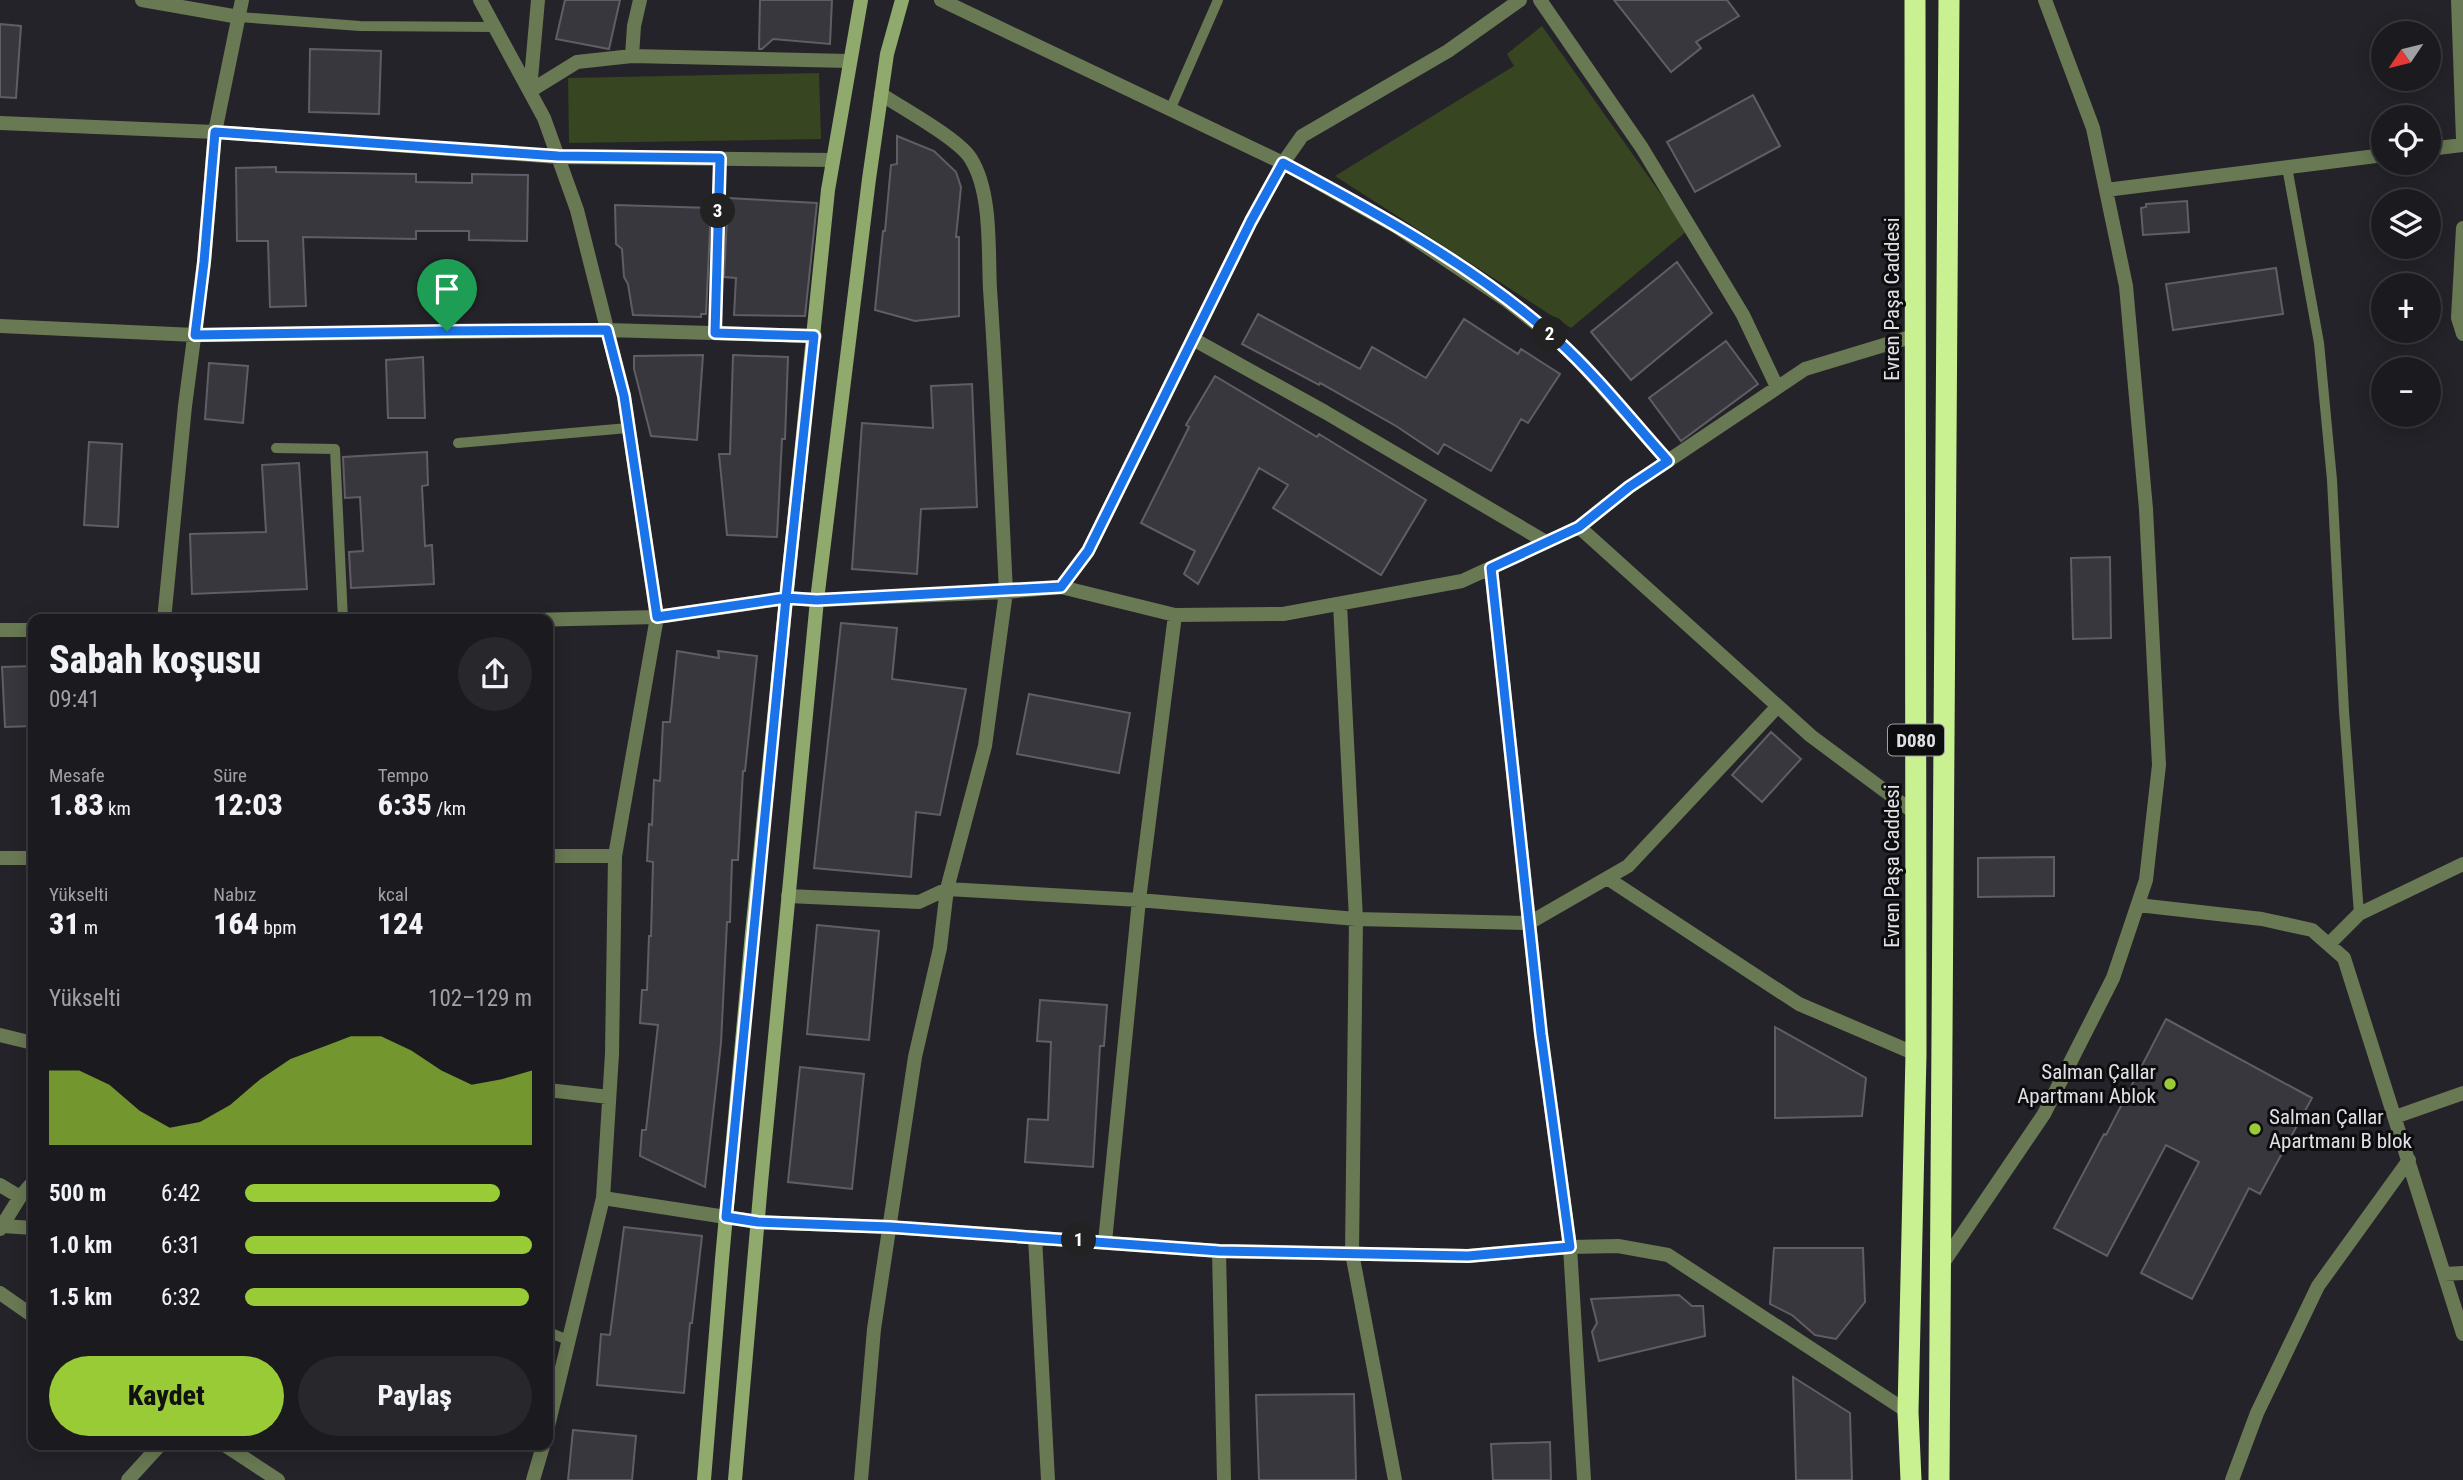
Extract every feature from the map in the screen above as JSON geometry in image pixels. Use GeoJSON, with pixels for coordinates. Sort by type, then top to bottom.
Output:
{"type":"FeatureCollection","features":[{"type":"Feature","properties":{"kind":"highway","name":"Evren Paşa Caddesi"},"geometry":{"type":"LineString","coordinates":[[1911,1480],[1908,1412],[1916,1054],[1916,0]]}},
{"type":"Feature","properties":{"kind":"highway","name":"D080"},"geometry":{"type":"LineString","coordinates":[[1939,1480],[1949,0]]}},
{"type":"Feature","properties":{"kind":"street"},"geometry":{"type":"LineString","coordinates":[[142,0],[239,17]]}},
{"type":"Feature","properties":{"kind":"street"},"geometry":{"type":"LineString","coordinates":[[165,614],[185,406],[204,262],[215,132],[242,0]]}},
{"type":"Feature","properties":{"kind":"street"},"geometry":{"type":"LineString","coordinates":[[480,0],[544,118],[577,210],[624,396],[657,617],[615,856],[612,1054],[603,1198],[553,1404]]}},
{"type":"Feature","properties":{"kind":"street"},"geometry":{"type":"LineString","coordinates":[[530,91],[538,0]]}},
{"type":"Feature","properties":{"kind":"street"},"geometry":{"type":"LineString","coordinates":[[632,56],[634,26],[640,0]]}},
{"type":"Feature","properties":{"kind":"street"},"geometry":{"type":"LineString","coordinates":[[704,1480],[726,1217],[828,190],[861,0]]}},
{"type":"Feature","properties":{"kind":"street"},"geometry":{"type":"LineString","coordinates":[[735,1480],[817,600],[881,94],[887,54],[902,0]]}},
{"type":"Feature","properties":{"kind":"street"},"geometry":{"type":"LineString","coordinates":[[941,0],[1283,163],[1397,227],[1532,319],[1581,363],[1668,461]]}},
{"type":"Feature","properties":{"kind":"street"},"geometry":{"type":"LineString","coordinates":[[1061,587],[1088,551],[1251,221],[1283,163],[1302,136],[1448,51],[1520,0]]}},
{"type":"Feature","properties":{"kind":"street"},"geometry":{"type":"LineString","coordinates":[[1539,0],[1642,148],[1743,315],[1777,387]]}},
{"type":"Feature","properties":{"kind":"street"},"geometry":{"type":"LineString","coordinates":[[1939,1270],[2044,1114],[2113,978],[2146,880],[2159,765],[2146,509],[2126,286],[2093,128],[2045,0]]}},
{"type":"Feature","properties":{"kind":"street"},"geometry":{"type":"LineString","coordinates":[[2441,147],[2463,142],[2458,0]]}},
{"type":"Feature","properties":{"kind":"street"},"geometry":{"type":"LineString","coordinates":[[530,91],[577,62],[632,56],[849,61]]}},
{"type":"Feature","properties":{"kind":"street"},"geometry":{"type":"LineString","coordinates":[[861,1480],[874,1329],[915,1057],[940,948],[947,889],[985,746],[1006,592],[994,337],[980,175],[969,156],[945,136],[881,94]]}},
{"type":"Feature","properties":{"kind":"street"},"geometry":{"type":"LineString","coordinates":[[0,123],[215,132],[558,156],[833,159]]}},
{"type":"Feature","properties":{"kind":"street"},"geometry":{"type":"LineString","coordinates":[[2106,190],[2371,157]]}},
{"type":"Feature","properties":{"kind":"street"},"geometry":{"type":"LineString","coordinates":[[2463,228],[2458,318],[2463,334]]}},
{"type":"Feature","properties":{"kind":"street"},"geometry":{"type":"LineString","coordinates":[[0,326],[195,335],[607,330],[814,336]]}},
{"type":"Feature","properties":{"kind":"street"},"geometry":{"type":"LineString","coordinates":[[553,619],[657,617],[786,598],[817,600],[1061,587],[1174,615],[1283,614],[1462,581],[1579,527],[1629,487],[1805,369],[1917,335]]}},
{"type":"Feature","properties":{"kind":"street"},"geometry":{"type":"LineString","coordinates":[[1193,339],[1325,412],[1546,542]]}},
{"type":"Feature","properties":{"kind":"street"},"geometry":{"type":"LineString","coordinates":[[1579,527],[1811,736],[1916,814]]}},
{"type":"Feature","properties":{"kind":"street"},"geometry":{"type":"LineString","coordinates":[[1491,568],[1541,1034],[1570,1247],[1584,1480]]}},
{"type":"Feature","properties":{"kind":"street"},"geometry":{"type":"LineString","coordinates":[[1339,604],[1356,919],[1352,1254],[1395,1480]]}},
{"type":"Feature","properties":{"kind":"street"},"geometry":{"type":"LineString","coordinates":[[1105,1242],[1139,900],[1174,615]]}},
{"type":"Feature","properties":{"kind":"street"},"geometry":{"type":"LineString","coordinates":[[0,630],[28,630]]}},
{"type":"Feature","properties":{"kind":"street"},"geometry":{"type":"LineString","coordinates":[[788,896],[919,902],[947,889],[1139,900],[1356,919],[1529,922],[1628,866],[1778,706]]}},
{"type":"Feature","properties":{"kind":"street"},"geometry":{"type":"LineString","coordinates":[[553,856],[615,856]]}},
{"type":"Feature","properties":{"kind":"street"},"geometry":{"type":"LineString","coordinates":[[0,858],[28,858]]}},
{"type":"Feature","properties":{"kind":"street"},"geometry":{"type":"LineString","coordinates":[[2329,944],[2359,914],[2463,864]]}},
{"type":"Feature","properties":{"kind":"street"},"geometry":{"type":"LineString","coordinates":[[1607,878],[1799,1004],[1916,1054]]}},
{"type":"Feature","properties":{"kind":"street"},"geometry":{"type":"LineString","coordinates":[[2138,905],[2274,922],[2312,930],[2344,958],[2463,1334]]}},
{"type":"Feature","properties":{"kind":"street"},"geometry":{"type":"LineString","coordinates":[[0,1035],[28,1041]]}},
{"type":"Feature","properties":{"kind":"street"},"geometry":{"type":"LineString","coordinates":[[553,1091],[609,1097]]}},
{"type":"Feature","properties":{"kind":"street"},"geometry":{"type":"LineString","coordinates":[[2395,1117],[2463,1093]]}},
{"type":"Feature","properties":{"kind":"street"},"geometry":{"type":"LineString","coordinates":[[2232,1480],[2257,1413],[2318,1286],[2409,1160]]}},
{"type":"Feature","properties":{"kind":"street"},"geometry":{"type":"LineString","coordinates":[[0,1185],[20,1197]]}},
{"type":"Feature","properties":{"kind":"street"},"geometry":{"type":"LineString","coordinates":[[28,1188],[2,1227],[28,1228]]}},
{"type":"Feature","properties":{"kind":"street"},"geometry":{"type":"LineString","coordinates":[[603,1198],[758,1222],[890,1227],[1219,1251],[1468,1256],[1570,1247],[1618,1246],[1668,1255],[1908,1412]]}},
{"type":"Feature","properties":{"kind":"street"},"geometry":{"type":"LineString","coordinates":[[1035,1237],[1048,1480]]}},
{"type":"Feature","properties":{"kind":"street"},"geometry":{"type":"LineString","coordinates":[[1219,1251],[1224,1480]]}},
{"type":"Feature","properties":{"kind":"street"},"geometry":{"type":"LineString","coordinates":[[2444,1274],[2463,1273]]}},
{"type":"Feature","properties":{"kind":"street"},"geometry":{"type":"LineString","coordinates":[[0,1293],[28,1313]]}},
{"type":"Feature","properties":{"kind":"street"},"geometry":{"type":"LineString","coordinates":[[128,1480],[155,1450]]}},
{"type":"Feature","properties":{"kind":"street"},"geometry":{"type":"LineString","coordinates":[[232,1450],[278,1480]]}},
{"type":"Feature","properties":{"kind":"street"},"geometry":{"type":"LineString","coordinates":[[533,1480],[542,1450]]}},
{"type":"Feature","properties":{"kind":"lane"},"geometry":{"type":"LineString","coordinates":[[1170,110],[1218,0]]}},
{"type":"Feature","properties":{"kind":"lane"},"geometry":{"type":"LineString","coordinates":[[239,17],[360,26],[495,27]]}},
{"type":"Feature","properties":{"kind":"lane"},"geometry":{"type":"LineString","coordinates":[[715,333],[720,158]]}},
{"type":"Feature","properties":{"kind":"lane"},"geometry":{"type":"LineString","coordinates":[[2287,167],[2319,343],[2332,480],[2344,711],[2359,914]]}},
{"type":"Feature","properties":{"kind":"lane"},"geometry":{"type":"LineString","coordinates":[[458,443],[628,428]]}},
{"type":"Feature","properties":{"kind":"lane"},"geometry":{"type":"LineString","coordinates":[[276,448],[335,449],[343,614]]}},
{"type":"Feature","properties":{"kind":"lane"},"geometry":{"type":"LineString","coordinates":[[553,1334],[568,1340]]}},
{"type":"Feature","properties":{"kind":"green space"},"geometry":{"type":"Polygon","coordinates":[[[1542,26],[1687,231],[1571,328],[1335,176],[1514,66],[1507,54],[1542,26]]]}},
{"type":"Feature","properties":{"kind":"green space"},"geometry":{"type":"Polygon","coordinates":[[[819,73],[821,139],[569,143],[568,78],[819,73]]]}},
{"type":"Feature","properties":{"kind":"building"},"geometry":{"type":"Polygon","coordinates":[[[565,0],[620,0],[609,49],[556,39],[565,0]]]}},
{"type":"Feature","properties":{"kind":"building"},"geometry":{"type":"Polygon","coordinates":[[[760,0],[832,0],[830,44],[773,39],[759,49],[760,0]]]}},
{"type":"Feature","properties":{"kind":"building"},"geometry":{"type":"Polygon","coordinates":[[[1614,0],[1727,0],[1739,16],[1696,42],[1701,48],[1671,72],[1614,0]]]}},
{"type":"Feature","properties":{"kind":"building"},"geometry":{"type":"Polygon","coordinates":[[[0,24],[21,26],[16,98],[0,97],[0,24]]]}},
{"type":"Feature","properties":{"kind":"building"},"geometry":{"type":"Polygon","coordinates":[[[310,49],[381,51],[379,114],[309,112],[310,49]]]}},
{"type":"Feature","properties":{"kind":"building"},"geometry":{"type":"Polygon","coordinates":[[[1753,95],[1780,146],[1695,192],[1667,142],[1753,95]]]}},
{"type":"Feature","properties":{"kind":"building"},"geometry":{"type":"Polygon","coordinates":[[[897,136],[934,151],[956,172],[961,187],[956,237],[959,237],[959,316],[915,321],[875,310],[891,165],[897,164],[897,136]]]}},
{"type":"Feature","properties":{"kind":"building"},"geometry":{"type":"Polygon","coordinates":[[[276,167],[276,172],[416,174],[416,182],[472,183],[472,174],[528,175],[527,241],[469,240],[469,231],[416,231],[416,239],[303,237],[306,306],[270,307],[268,241],[237,241],[236,168],[276,167]]]}},
{"type":"Feature","properties":{"kind":"building"},"geometry":{"type":"Polygon","coordinates":[[[728,198],[817,203],[805,316],[734,315],[736,278],[724,277],[728,198]]]}},
{"type":"Feature","properties":{"kind":"building"},"geometry":{"type":"Polygon","coordinates":[[[2187,201],[2189,232],[2143,235],[2141,208],[2146,207],[2146,204],[2187,201]]]}},
{"type":"Feature","properties":{"kind":"building"},"geometry":{"type":"Polygon","coordinates":[[[615,205],[711,208],[706,314],[701,314],[701,317],[633,315],[628,284],[624,277],[622,249],[616,244],[615,205]]]}},
{"type":"Feature","properties":{"kind":"building"},"geometry":{"type":"Polygon","coordinates":[[[1677,262],[1712,313],[1631,380],[1591,332],[1677,262]]]}},
{"type":"Feature","properties":{"kind":"building"},"geometry":{"type":"Polygon","coordinates":[[[2276,268],[2283,314],[2173,330],[2166,284],[2276,268]]]}},
{"type":"Feature","properties":{"kind":"building"},"geometry":{"type":"Polygon","coordinates":[[[1258,314],[1360,369],[1372,347],[1426,378],[1464,319],[1518,354],[1521,349],[1560,374],[1528,423],[1521,419],[1491,471],[1444,444],[1438,454],[1396,426],[1320,383],[1319,385],[1242,344],[1258,314]]]}},
{"type":"Feature","properties":{"kind":"building"},"geometry":{"type":"Polygon","coordinates":[[[1726,341],[1758,384],[1681,441],[1649,398],[1726,341]]]}},
{"type":"Feature","properties":{"kind":"building"},"geometry":{"type":"Polygon","coordinates":[[[703,355],[697,440],[651,436],[634,369],[634,356],[703,355]]]}},
{"type":"Feature","properties":{"kind":"building"},"geometry":{"type":"Polygon","coordinates":[[[733,355],[788,357],[777,537],[727,535],[719,454],[730,454],[733,355]]]}},
{"type":"Feature","properties":{"kind":"building"},"geometry":{"type":"Polygon","coordinates":[[[423,357],[425,418],[388,418],[386,360],[423,357]]]}},
{"type":"Feature","properties":{"kind":"building"},"geometry":{"type":"Polygon","coordinates":[[[209,363],[248,366],[243,423],[205,419],[209,363]]]}},
{"type":"Feature","properties":{"kind":"building"},"geometry":{"type":"Polygon","coordinates":[[[1215,376],[1317,437],[1319,434],[1426,500],[1381,575],[1273,508],[1288,485],[1259,468],[1198,584],[1184,574],[1195,551],[1141,523],[1189,427],[1186,425],[1215,376]]]}},
{"type":"Feature","properties":{"kind":"building"},"geometry":{"type":"Polygon","coordinates":[[[972,384],[977,507],[921,509],[917,574],[852,569],[862,423],[933,428],[931,386],[972,384]]]}},
{"type":"Feature","properties":{"kind":"building"},"geometry":{"type":"Polygon","coordinates":[[[89,442],[122,444],[118,527],[84,525],[89,442]]]}},
{"type":"Feature","properties":{"kind":"building"},"geometry":{"type":"Polygon","coordinates":[[[427,452],[428,485],[422,486],[425,546],[432,545],[434,584],[351,588],[349,552],[363,551],[360,497],[345,498],[343,457],[427,452]]]}},
{"type":"Feature","properties":{"kind":"building"},"geometry":{"type":"Polygon","coordinates":[[[299,463],[307,589],[192,594],[190,534],[266,532],[262,465],[299,463]]]}},
{"type":"Feature","properties":{"kind":"building"},"geometry":{"type":"Polygon","coordinates":[[[2110,557],[2111,638],[2073,639],[2071,558],[2110,557]]]}},
{"type":"Feature","properties":{"kind":"building"},"geometry":{"type":"Polygon","coordinates":[[[841,623],[897,628],[892,679],[966,689],[940,815],[916,812],[911,877],[814,868],[841,623]]]}},
{"type":"Feature","properties":{"kind":"building"},"geometry":{"type":"Polygon","coordinates":[[[677,651],[719,658],[718,651],[757,656],[743,771],[738,860],[732,860],[721,1043],[705,1187],[640,1156],[642,1130],[646,1130],[658,1025],[640,1023],[642,990],[647,990],[651,936],[653,862],[647,861],[649,824],[652,825],[654,780],[660,781],[663,722],[670,722],[677,651]]]}},
{"type":"Feature","properties":{"kind":"building"},"geometry":{"type":"Polygon","coordinates":[[[28,666],[28,726],[5,727],[2,667],[28,666]]]}},
{"type":"Feature","properties":{"kind":"building"},"geometry":{"type":"Polygon","coordinates":[[[1029,694],[1130,713],[1119,773],[1017,754],[1029,694]]]}},
{"type":"Feature","properties":{"kind":"building"},"geometry":{"type":"Polygon","coordinates":[[[1771,732],[1801,759],[1762,802],[1732,775],[1771,732]]]}},
{"type":"Feature","properties":{"kind":"building"},"geometry":{"type":"Polygon","coordinates":[[[2054,857],[2054,896],[1978,897],[1978,858],[2054,857]]]}},
{"type":"Feature","properties":{"kind":"building"},"geometry":{"type":"Polygon","coordinates":[[[817,925],[879,931],[869,1040],[807,1034],[817,925]]]}},
{"type":"Feature","properties":{"kind":"building"},"geometry":{"type":"Polygon","coordinates":[[[1040,1000],[1107,1005],[1104,1046],[1100,1046],[1093,1167],[1025,1162],[1028,1119],[1048,1120],[1051,1042],[1037,1041],[1040,1000]]]}},
{"type":"Feature","properties":{"kind":"building"},"geometry":{"type":"Polygon","coordinates":[[[2166,1019],[2312,1098],[2260,1194],[2249,1188],[2192,1299],[2141,1273],[2199,1162],[2166,1145],[2107,1256],[2054,1228],[2166,1019]]]}},
{"type":"Feature","properties":{"kind":"building"},"geometry":{"type":"Polygon","coordinates":[[[1775,1027],[1866,1078],[1862,1116],[1775,1118],[1775,1027]]]}},
{"type":"Feature","properties":{"kind":"building"},"geometry":{"type":"Polygon","coordinates":[[[800,1067],[864,1074],[852,1189],[788,1182],[800,1067]]]}},
{"type":"Feature","properties":{"kind":"building"},"geometry":{"type":"Polygon","coordinates":[[[624,1227],[702,1236],[684,1393],[597,1385],[601,1334],[610,1335],[624,1227]]]}},
{"type":"Feature","properties":{"kind":"building"},"geometry":{"type":"Polygon","coordinates":[[[1774,1248],[1863,1248],[1865,1302],[1836,1339],[1815,1335],[1792,1315],[1770,1304],[1774,1248]]]}},
{"type":"Feature","properties":{"kind":"building"},"geometry":{"type":"Polygon","coordinates":[[[1679,1295],[1692,1306],[1703,1306],[1705,1336],[1599,1361],[1592,1332],[1597,1323],[1591,1299],[1679,1295]]]}},
{"type":"Feature","properties":{"kind":"building"},"geometry":{"type":"Polygon","coordinates":[[[1793,1377],[1850,1413],[1852,1480],[1796,1480],[1793,1377]]]}},
{"type":"Feature","properties":{"kind":"building"},"geometry":{"type":"Polygon","coordinates":[[[1354,1394],[1356,1480],[1259,1480],[1256,1395],[1354,1394]]]}},
{"type":"Feature","properties":{"kind":"building"},"geometry":{"type":"Polygon","coordinates":[[[573,1430],[636,1436],[632,1480],[568,1480],[573,1430]]]}},
{"type":"Feature","properties":{"kind":"building"},"geometry":{"type":"Polygon","coordinates":[[[1550,1442],[1551,1480],[1493,1480],[1491,1444],[1550,1442]]]}},
{"type":"Feature","properties":{"kind":"place","name":"Salman Çallar Apartmanı Ablok"},"geometry":{"type":"Point","coordinates":[2170,1084]}},
{"type":"Feature","properties":{"kind":"place","name":"Salman Çallar Apartmanı B blok"},"geometry":{"type":"Point","coordinates":[2255,1129]}},
{"type":"Feature","properties":{"kind":"route"},"geometry":{"type":"LineString","coordinates":[[447,331],[195,335],[215,132],[558,156],[720,158],[715,333],[814,336],[786,598],[817,600],[1061,587],[1088,551],[1251,221],[1283,163],[1397,227],[1532,319],[1581,363],[1668,461],[1629,487],[1579,527],[1491,568],[1541,1034],[1570,1247],[1468,1256],[1219,1251],[890,1227],[758,1222],[726,1217],[786,598],[657,617],[624,396],[607,330],[447,331]]}}]}
